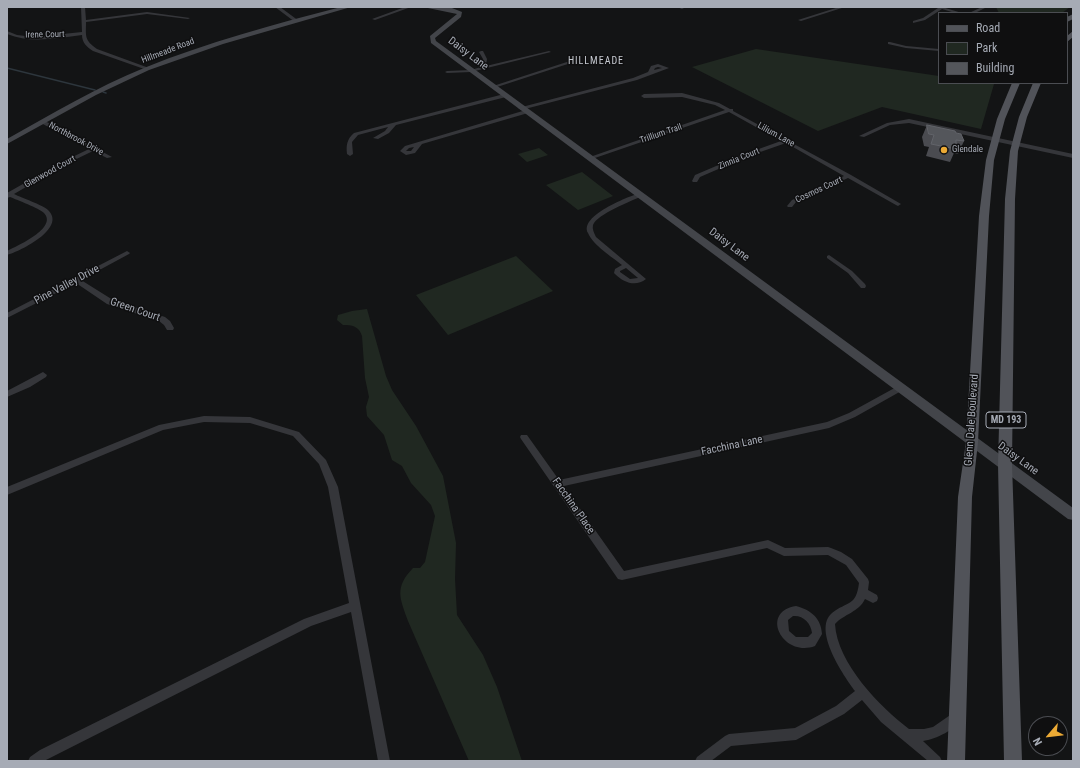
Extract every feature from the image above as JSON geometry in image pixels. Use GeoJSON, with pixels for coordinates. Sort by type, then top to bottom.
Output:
{"type":"FeatureCollection","features":[{"type":"Feature","properties":{"kind":"main road","name":"Glenn Dale Boulevard"},"geometry":{"type":"LineString","coordinates":[[956,761],[965,497],[972,442],[984,216],[990,160],[1001,119],[1016,84]]}},
{"type":"Feature","properties":{"kind":"main road","name":"MD 193"},"geometry":{"type":"LineString","coordinates":[[1013,761],[1005,464],[1009,214],[1011,173],[1016,144],[1023,116],[1037,84]]}},
{"type":"Feature","properties":{"kind":"street"},"geometry":{"type":"LineString","coordinates":[[83,7],[84,42],[94,50],[147,68]]}},
{"type":"Feature","properties":{"kind":"street"},"geometry":{"type":"LineString","coordinates":[[277,7],[297,21]]}},
{"type":"Feature","properties":{"kind":"street","name":"Hillmeade Road"},"geometry":{"type":"LineString","coordinates":[[7,142],[95,93],[147,68],[218,42],[348,7]]}},
{"type":"Feature","properties":{"kind":"street","name":"Daisy Lane"},"geometry":{"type":"LineString","coordinates":[[426,7],[452,10],[460,13],[459,16],[432,37],[432,39],[441,48],[972,442],[1005,464],[1073,515]]}},
{"type":"Feature","properties":{"kind":"street"},"geometry":{"type":"LineString","coordinates":[[800,20],[843,7]]}},
{"type":"Feature","properties":{"kind":"street"},"geometry":{"type":"LineString","coordinates":[[400,16],[407,8]]}},
{"type":"Feature","properties":{"kind":"street"},"geometry":{"type":"LineString","coordinates":[[374,19],[407,8]]}},
{"type":"Feature","properties":{"kind":"street"},"geometry":{"type":"LineString","coordinates":[[915,22],[924,19],[938,8],[956,12]]}},
{"type":"Feature","properties":{"kind":"street"},"geometry":{"type":"LineString","coordinates":[[973,12],[983,8]]}},
{"type":"Feature","properties":{"kind":"street"},"geometry":{"type":"LineString","coordinates":[[84,21],[147,13],[188,18]]}},
{"type":"Feature","properties":{"kind":"street","name":"Irene Court"},"geometry":{"type":"LineString","coordinates":[[7,32],[14,35],[35,37],[83,33]]}},
{"type":"Feature","properties":{"kind":"street"},"geometry":{"type":"LineString","coordinates":[[890,43],[906,47],[938,50]]}},
{"type":"Feature","properties":{"kind":"street"},"geometry":{"type":"LineString","coordinates":[[481,52],[485,59],[483,68]]}},
{"type":"Feature","properties":{"kind":"street"},"geometry":{"type":"LineString","coordinates":[[448,72],[483,68],[549,52]]}},
{"type":"Feature","properties":{"kind":"street"},"geometry":{"type":"LineString","coordinates":[[492,87],[575,61]]}},
{"type":"Feature","properties":{"kind":"street"},"geometry":{"type":"LineString","coordinates":[[420,143],[524,110],[635,79],[650,73]]}},
{"type":"Feature","properties":{"kind":"street","name":"Lilium Lane"},"geometry":{"type":"LineString","coordinates":[[644,96],[682,95],[702,99],[731,110],[898,204]]}},
{"type":"Feature","properties":{"kind":"street"},"geometry":{"type":"LineString","coordinates":[[350,154],[348,148],[350,138],[356,134],[504,96]]}},
{"type":"Feature","properties":{"kind":"street","name":"Trillium Trail"},"geometry":{"type":"LineString","coordinates":[[590,158],[731,110]]}},
{"type":"Feature","properties":{"kind":"street"},"geometry":{"type":"LineString","coordinates":[[862,136],[889,124],[903,121],[915,122],[1073,156]]}},
{"type":"Feature","properties":{"kind":"street","name":"Northbrook Drive"},"geometry":{"type":"LineString","coordinates":[[43,122],[109,157]]}},
{"type":"Feature","properties":{"kind":"street"},"geometry":{"type":"LineString","coordinates":[[376,138],[387,132],[395,124]]}},
{"type":"Feature","properties":{"kind":"street"},"geometry":{"type":"LineString","coordinates":[[378,128],[377,130],[380,132],[387,132]]}},
{"type":"Feature","properties":{"kind":"street","name":"Zinnia Court"},"geometry":{"type":"LineString","coordinates":[[695,180],[698,176],[786,140]]}},
{"type":"Feature","properties":{"kind":"street","name":"Glenwood Court"},"geometry":{"type":"LineString","coordinates":[[8,195],[62,164],[93,149]]}},
{"type":"Feature","properties":{"kind":"street","name":"Cosmos Court"},"geometry":{"type":"LineString","coordinates":[[790,206],[794,201],[849,176]]}},
{"type":"Feature","properties":{"kind":"street"},"geometry":{"type":"LineString","coordinates":[[7,253],[41,234],[47,227],[49,218],[45,210],[8,195]]}},
{"type":"Feature","properties":{"kind":"street"},"geometry":{"type":"LineString","coordinates":[[626,266],[594,238],[590,233],[589,227],[592,221],[599,215],[640,195]]}},
{"type":"Feature","properties":{"kind":"street","name":"Pine Valley Drive"},"geometry":{"type":"LineString","coordinates":[[7,316],[126,253]]}},
{"type":"Feature","properties":{"kind":"street"},"geometry":{"type":"LineString","coordinates":[[829,256],[850,272],[863,286]]}},
{"type":"Feature","properties":{"kind":"street","name":"Green Court"},"geometry":{"type":"LineString","coordinates":[[77,280],[110,302],[162,319],[170,328]]}},
{"type":"Feature","properties":{"kind":"street"},"geometry":{"type":"LineString","coordinates":[[7,394],[27,385],[43,375]]}},
{"type":"Feature","properties":{"kind":"street","name":"Facchina Lane"},"geometry":{"type":"LineString","coordinates":[[557,484],[829,425],[852,415],[900,388]]}},
{"type":"Feature","properties":{"kind":"street"},"geometry":{"type":"LineString","coordinates":[[7,491],[162,427],[204,419],[250,420],[296,434],[323,462],[333,487],[384,761]]}},
{"type":"Feature","properties":{"kind":"street","name":"Facchina Place"},"geometry":{"type":"LineString","coordinates":[[524,437],[622,576],[768,544],[784,552],[828,551],[838,555],[849,562],[864,582],[863,593]]}},
{"type":"Feature","properties":{"kind":"street"},"geometry":{"type":"LineString","coordinates":[[873,598],[863,593],[859,602],[835,617],[831,622],[829,632],[838,655],[862,693],[878,712],[909,735],[936,761]]}},
{"type":"Feature","properties":{"kind":"street"},"geometry":{"type":"LineString","coordinates":[[34,761],[69,741],[308,622],[355,606]]}},
{"type":"Feature","properties":{"kind":"street"},"geometry":{"type":"LineString","coordinates":[[817,629],[829,632]]}},
{"type":"Feature","properties":{"kind":"street"},"geometry":{"type":"LineString","coordinates":[[701,761],[729,740],[796,734],[840,710],[862,693]]}},
{"type":"Feature","properties":{"kind":"street"},"geometry":{"type":"LineString","coordinates":[[909,735],[926,736],[936,733],[958,715]]}},
{"type":"Feature","properties":{"kind":"green space"},"geometry":{"type":"Polygon","coordinates":[[[996,7],[1070,7],[1063,12],[998,12],[996,7]]]}},
{"type":"Feature","properties":{"kind":"green space"},"geometry":{"type":"Polygon","coordinates":[[[756,49],[938,76],[938,84],[994,84],[981,129],[882,107],[818,131],[692,67],[756,49]]]}},
{"type":"Feature","properties":{"kind":"green space"},"geometry":{"type":"Polygon","coordinates":[[[539,148],[548,155],[527,162],[518,154],[539,148]]]}},
{"type":"Feature","properties":{"kind":"green space"},"geometry":{"type":"Polygon","coordinates":[[[582,172],[613,196],[578,210],[546,185],[582,172]]]}},
{"type":"Feature","properties":{"kind":"green space"},"geometry":{"type":"Polygon","coordinates":[[[516,256],[553,291],[448,335],[416,295],[516,256]]]}},
{"type":"Feature","properties":{"kind":"green space"},"geometry":{"type":"Polygon","coordinates":[[[367,309],[386,376],[392,390],[416,426],[443,476],[456,543],[455,579],[457,615],[483,655],[497,687],[522,761],[469,761],[405,613],[400,593],[401,587],[403,581],[413,568],[420,568],[425,562],[435,516],[431,505],[411,483],[402,466],[392,460],[384,435],[367,416],[366,407],[369,397],[365,378],[362,336],[357,328],[343,325],[337,320],[338,315],[367,309]]]}},
{"type":"Feature","properties":{"kind":"building"},"geometry":{"type":"Polygon","coordinates":[[[927,125],[955,131],[956,133],[961,134],[964,141],[956,140],[956,149],[931,144],[934,135],[929,134],[927,125]]]}},
{"type":"Feature","properties":{"kind":"waterway"},"geometry":{"type":"LineString","coordinates":[[7,68],[95,90]]}},
{"type":"Feature","properties":{"kind":"place","name":"Glendale"},"geometry":{"type":"Point","coordinates":[944,150]}},
{"type":"Feature","properties":{"kind":"district","name":"HILLMEADE"},"geometry":{"type":"Point","coordinates":[596,61]}}]}
